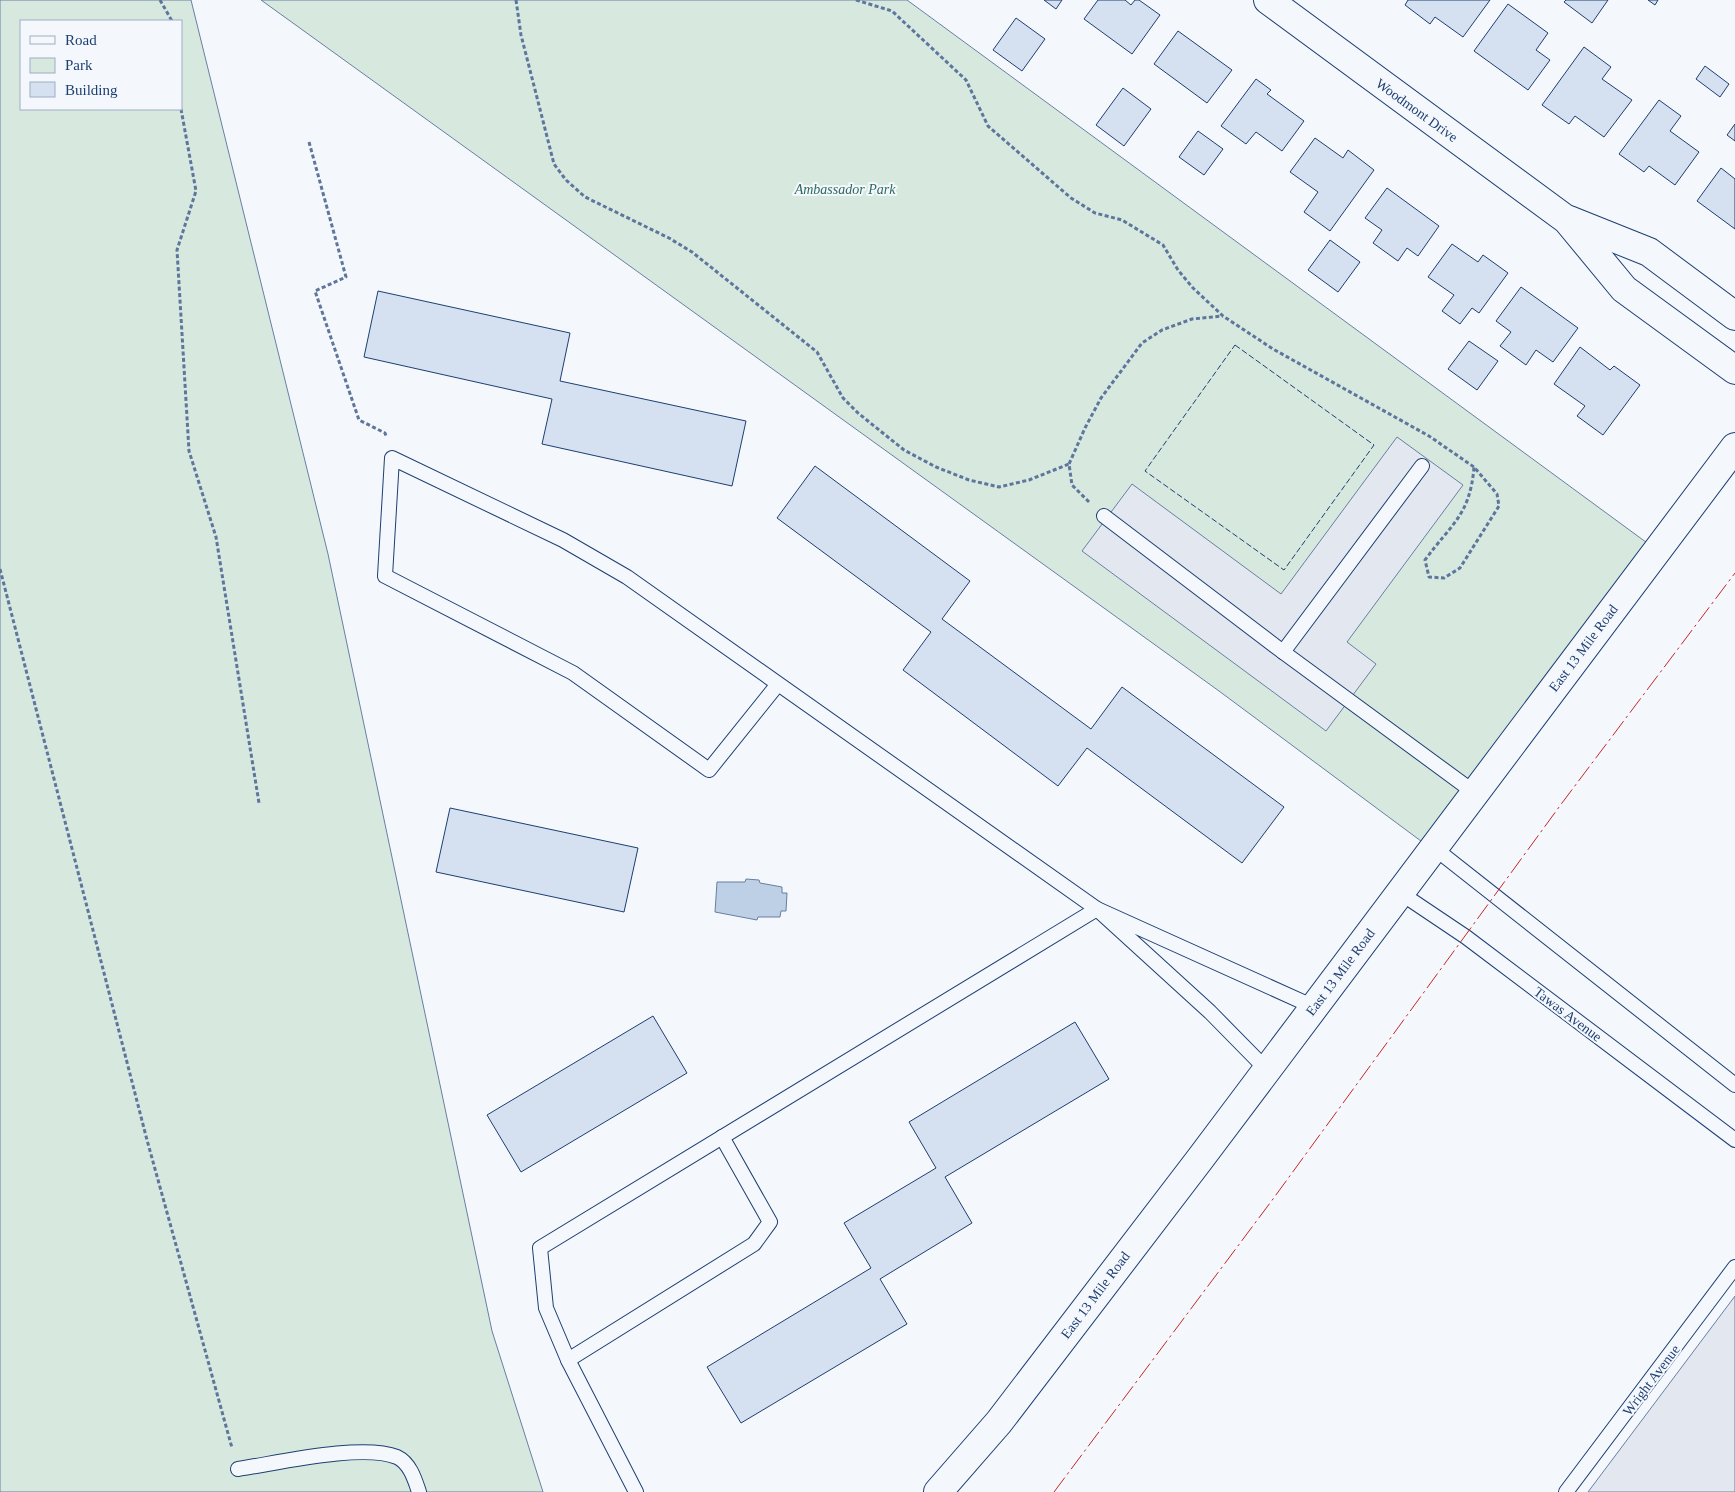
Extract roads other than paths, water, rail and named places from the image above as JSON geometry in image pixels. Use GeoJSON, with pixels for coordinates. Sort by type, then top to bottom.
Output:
{"type":"FeatureCollection","features":[{"type":"Feature","properties":{"kind":"main road","name":"Woodmont Drive"},"geometry":{"type":"LineString","coordinates":[[1268,0],[1567,220],[1624,289],[1735,370]]}},
{"type":"Feature","properties":{"kind":"main road","name":"Woodmont Drive"},"geometry":{"type":"LineString","coordinates":[[1567,220],[1649,252],[1735,316]]}},
{"type":"Feature","properties":{"kind":"main road","name":"East 13 Mile Road"},"geometry":{"type":"LineString","coordinates":[[938,1492],[999,1422],[1267,1070],[1735,447]]}},
{"type":"Feature","properties":{"kind":"lane"},"geometry":{"type":"LineString","coordinates":[[778,684],[709,770],[573,673],[385,576],[392,458],[563,540],[627,578],[778,684],[1097,909],[1210,1012],[1267,1070]]}},
{"type":"Feature","properties":{"kind":"lane"},"geometry":{"type":"LineString","coordinates":[[1282,652],[1422,466]]}},
{"type":"Feature","properties":{"kind":"lane"},"geometry":{"type":"LineString","coordinates":[[1104,516],[1282,652],[1475,793]]}},
{"type":"Feature","properties":{"kind":"lane"},"geometry":{"type":"LineString","coordinates":[[1433,847],[1735,1085]]}},
{"type":"Feature","properties":{"kind":"lane","name":"Tawas Avenue"},"geometry":{"type":"LineString","coordinates":[[1399,892],[1466,937],[1735,1140]]}},
{"type":"Feature","properties":{"kind":"lane"},"geometry":{"type":"LineString","coordinates":[[1097,909],[1314,1007]]}},
{"type":"Feature","properties":{"kind":"lane"},"geometry":{"type":"LineString","coordinates":[[636,1492],[568,1360],[546,1308],[540,1248],[1097,909]]}},
{"type":"Feature","properties":{"kind":"lane"},"geometry":{"type":"LineString","coordinates":[[568,1360],[754,1244],[770,1222],[722,1138]]}},
{"type":"Feature","properties":{"kind":"lane","name":"Wright Avenue"},"geometry":{"type":"LineString","coordinates":[[1566,1492],[1735,1267]]}},
{"type":"Feature","properties":{"kind":"lane"},"geometry":{"type":"LineString","coordinates":[[238,1469],[363,1451],[399,1458],[413,1474],[419,1492]]}},
{"type":"Feature","properties":{"kind":"water"},"geometry":{"type":"Polygon","coordinates":[[[746,879],[759,880],[760,883],[782,887],[782,893],[787,893],[786,911],[781,911],[780,917],[758,917],[757,920],[715,912],[717,882],[745,882],[746,879]]]}},
{"type":"Feature","properties":{"kind":"park label","name":"Ambassador Park"},"geometry":{"type":"Point","coordinates":[845,189]}}]}
